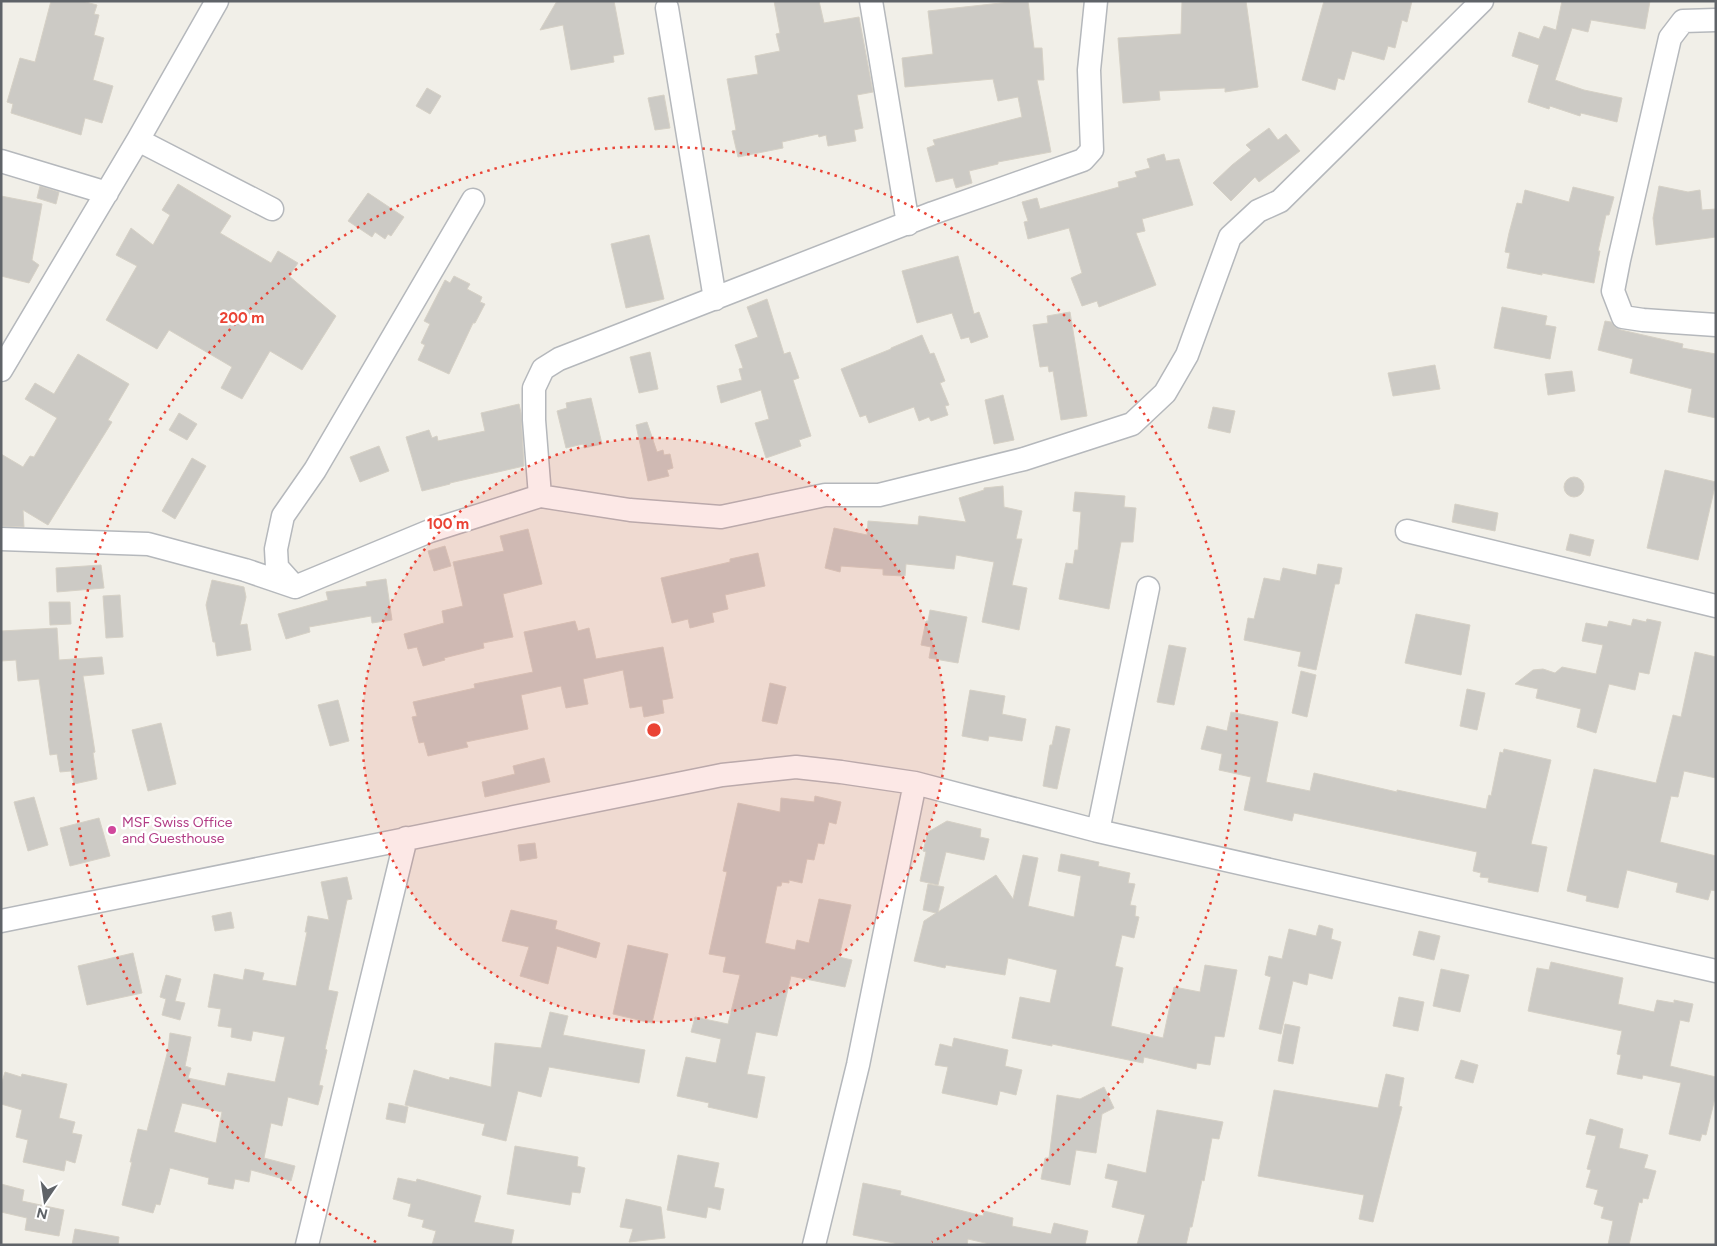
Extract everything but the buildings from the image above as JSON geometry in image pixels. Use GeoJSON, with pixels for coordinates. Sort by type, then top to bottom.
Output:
{"type":"FeatureCollection","features":[{"type":"Feature","properties":{"kind":"street"},"geometry":{"type":"LineString","coordinates":[[1,370],[107,193],[217,1]]}},
{"type":"Feature","properties":{"kind":"street"},"geometry":{"type":"LineString","coordinates":[[871,1],[908,224]]}},
{"type":"Feature","properties":{"kind":"street"},"geometry":{"type":"LineString","coordinates":[[540,496],[534,420],[534,388],[543,369],[559,359],[933,214],[1083,160],[1092,150],[1089,70],[1096,1]]}},
{"type":"Feature","properties":{"kind":"street"},"geometry":{"type":"LineString","coordinates":[[1,539],[148,544],[245,570],[295,587],[430,531],[540,496],[630,510],[721,517],[825,495],[879,495],[1024,459],[1132,424],[1165,393],[1187,355],[1230,237],[1258,210],[1280,201],[1482,1]]}},
{"type":"Feature","properties":{"kind":"street"},"geometry":{"type":"LineString","coordinates":[[667,8],[715,299]]}},
{"type":"Feature","properties":{"kind":"street"},"geometry":{"type":"LineString","coordinates":[[1716,20],[1682,21],[1670,38],[1613,291],[1623,317],[1716,325]]}},
{"type":"Feature","properties":{"kind":"street"},"geometry":{"type":"LineString","coordinates":[[138,140],[272,209]]}},
{"type":"Feature","properties":{"kind":"street"},"geometry":{"type":"LineString","coordinates":[[1,161],[107,193]]}},
{"type":"Feature","properties":{"kind":"street"},"geometry":{"type":"LineString","coordinates":[[295,587],[278,567],[276,549],[282,516],[314,470],[473,200]]}},
{"type":"Feature","properties":{"kind":"street"},"geometry":{"type":"LineString","coordinates":[[1406,531],[1716,606]]}},
{"type":"Feature","properties":{"kind":"street"},"geometry":{"type":"LineString","coordinates":[[1098,831],[1148,588]]}},
{"type":"Feature","properties":{"kind":"street"},"geometry":{"type":"LineString","coordinates":[[1,921],[722,775],[796,766],[915,784],[1098,831],[1716,971]]}},
{"type":"Feature","properties":{"kind":"street"},"geometry":{"type":"LineString","coordinates":[[814,1245],[858,1065],[915,784]]}},
{"type":"Feature","properties":{"kind":"street"},"geometry":{"type":"LineString","coordinates":[[307,1245],[406,838]]}},
{"type":"Feature","properties":{"kind":"place","name":"MSF Swiss Office and Guesthouse"},"geometry":{"type":"Point","coordinates":[112,830]}}]}
